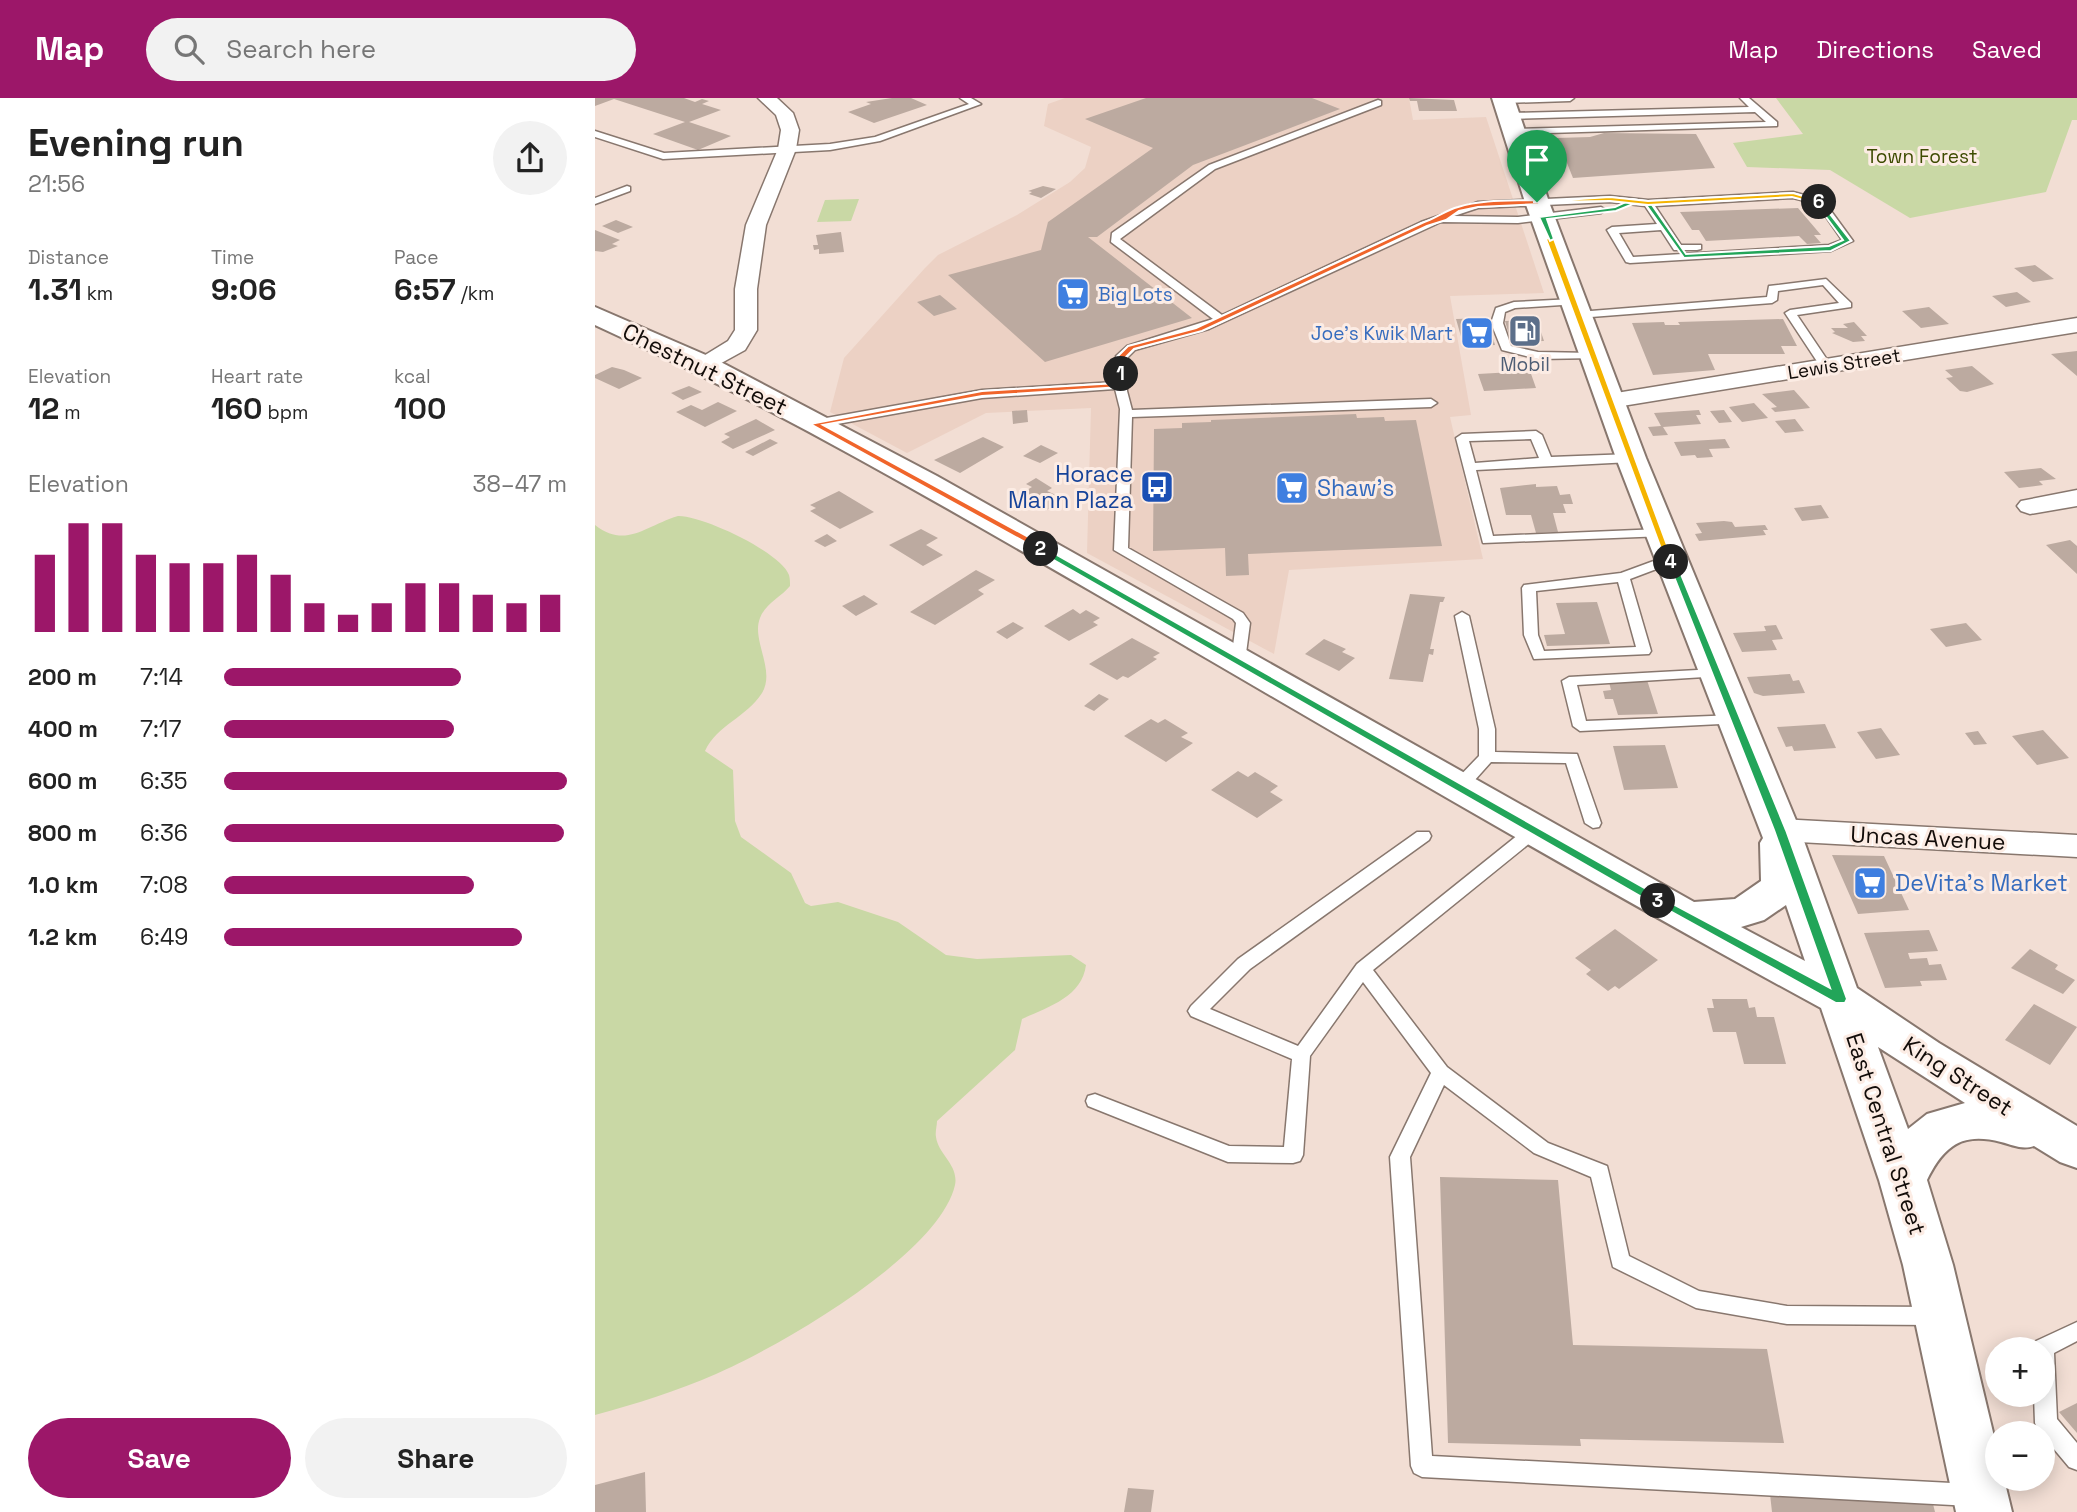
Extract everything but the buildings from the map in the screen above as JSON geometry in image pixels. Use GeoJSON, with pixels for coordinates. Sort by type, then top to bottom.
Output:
{"type":"FeatureCollection","features":[{"type":"Feature","properties":{"kind":"main road","name":"East Central Street"},"geometry":{"type":"LineString","coordinates":[[1508,111],[1540,210],[1631,458],[1780,830],[1903,1180],[1940,1316],[1982,1503]]}},
{"type":"Feature","properties":{"kind":"main road","name":"Chestnut Street"},"geometry":{"type":"LineString","coordinates":[[595,315],[705,365],[926,483],[1687,917],[1841,999]]}},
{"type":"Feature","properties":{"kind":"main road"},"geometry":{"type":"LineString","coordinates":[[1687,917],[1746,912],[1765,904],[1781,885],[1780,830]]}},
{"type":"Feature","properties":{"kind":"main road","name":"King Street"},"geometry":{"type":"LineString","coordinates":[[1841,999],[2066,1144]]}},
{"type":"Feature","properties":{"kind":"main road"},"geometry":{"type":"LineString","coordinates":[[1903,1180],[1919,1148],[1943,1127],[1979,1118],[2066,1144]]}},
{"type":"Feature","properties":{"kind":"street"},"geometry":{"type":"LineString","coordinates":[[705,365],[737,345],[746,330],[746,289],[756,225],[787,149],[790,130],[781,108],[767,98]]}},
{"type":"Feature","properties":{"kind":"street","name":"Lewis Street"},"geometry":{"type":"LineString","coordinates":[[1610,401],[2077,325]]}},
{"type":"Feature","properties":{"kind":"street"},"geometry":{"type":"LineString","coordinates":[[2030,506],[2077,498]]}},
{"type":"Feature","properties":{"kind":"street","name":"Uncas Avenue"},"geometry":{"type":"LineString","coordinates":[[1780,830],[2077,846]]}},
{"type":"Feature","properties":{"kind":"lane"},"geometry":{"type":"LineString","coordinates":[[595,134],[663,156],[837,146],[877,139],[977,104],[964,98]]}},
{"type":"Feature","properties":{"kind":"lane"},"geometry":{"type":"LineString","coordinates":[[1508,111],[1570,98]]}},
{"type":"Feature","properties":{"kind":"lane"},"geometry":{"type":"LineString","coordinates":[[1508,111],[1774,124],[1744,98]]}},
{"type":"Feature","properties":{"kind":"lane"},"geometry":{"type":"LineString","coordinates":[[1221,320],[1115,240],[1116,235],[1212,167],[1378,103]]}},
{"type":"Feature","properties":{"kind":"lane"},"geometry":{"type":"LineString","coordinates":[[1508,111],[1757,109]]}},
{"type":"Feature","properties":{"kind":"lane"},"geometry":{"type":"LineString","coordinates":[[595,201],[627,189]]}},
{"type":"Feature","properties":{"kind":"lane"},"geometry":{"type":"LineString","coordinates":[[1443,219],[1474,222],[1610,199],[1648,203],[1793,195],[1821,202],[1848,241],[1831,248],[1681,252],[1630,260],[1612,230],[1665,227]]}},
{"type":"Feature","properties":{"kind":"lane"},"geometry":{"type":"LineString","coordinates":[[1238,661],[1243,623],[1238,616],[1121,551],[1126,414],[1121,385],[1122,356],[1131,348],[1221,320],[1425,224],[1443,219],[1457,209],[1478,205],[1540,210],[1616,209],[1632,201]]}},
{"type":"Feature","properties":{"kind":"lane"},"geometry":{"type":"LineString","coordinates":[[1648,203],[1681,252]]}},
{"type":"Feature","properties":{"kind":"lane"},"geometry":{"type":"LineString","coordinates":[[1772,300],[1773,288],[1826,282],[1847,305],[1790,313]]}},
{"type":"Feature","properties":{"kind":"lane"},"geometry":{"type":"LineString","coordinates":[[1593,356],[1541,356],[1520,354],[1506,348],[1497,323],[1500,310],[1514,305],[1576,308],[1772,300],[1790,313],[1826,367]]}},
{"type":"Feature","properties":{"kind":"lane"},"geometry":{"type":"LineString","coordinates":[[815,424],[982,394],[1121,385]]}},
{"type":"Feature","properties":{"kind":"lane"},"geometry":{"type":"LineString","coordinates":[[1126,414],[1431,403]]}},
{"type":"Feature","properties":{"kind":"lane"},"geometry":{"type":"LineString","coordinates":[[1546,461],[1535,435],[1462,438],[1488,540],[1665,546]]}},
{"type":"Feature","properties":{"kind":"lane"},"geometry":{"type":"LineString","coordinates":[[1470,467],[1631,458]]}},
{"type":"Feature","properties":{"kind":"lane"},"geometry":{"type":"LineString","coordinates":[[1623,577],[1644,651],[1539,656],[1531,635],[1529,587],[1623,577],[1665,546]]}},
{"type":"Feature","properties":{"kind":"lane"},"geometry":{"type":"LineString","coordinates":[[1459,787],[1487,757],[1487,729],[1462,616]]}},
{"type":"Feature","properties":{"kind":"lane"},"geometry":{"type":"LineString","coordinates":[[1716,673],[1569,681],[1580,726],[1735,720]]}},
{"type":"Feature","properties":{"kind":"lane"},"geometry":{"type":"LineString","coordinates":[[1487,757],[1572,758],[1593,823]]}},
{"type":"Feature","properties":{"kind":"lane"},"geometry":{"type":"LineString","coordinates":[[1095,1101],[1228,1154],[1293,1155],[1301,1055],[1363,969],[1535,830]]}},
{"type":"Feature","properties":{"kind":"lane"},"geometry":{"type":"LineString","coordinates":[[1301,1055],[1197,1011],[1244,964],[1423,836]]}},
{"type":"Feature","properties":{"kind":"lane"},"geometry":{"type":"LineString","coordinates":[[1363,969],[1441,1072],[1541,1149],[1600,1172],[1620,1262],[1696,1299],[1787,1315],[1940,1316]]}},
{"type":"Feature","properties":{"kind":"lane"},"geometry":{"type":"LineString","coordinates":[[1441,1072],[1400,1157],[1422,1466],[1982,1503]]}},
{"type":"Feature","properties":{"kind":"lane"},"geometry":{"type":"LineString","coordinates":[[2077,1331],[2043,1348],[2046,1423],[2077,1460]]}},
{"type":"Feature","properties":{"kind":"shaded area","name":"Horace Mann Plaza"},"geometry":{"type":"Polygon","coordinates":[[[1065,98],[1409,98],[1413,120],[1486,117],[1544,293],[1450,296],[1471,415],[1450,417],[1483,559],[1289,570],[1274,654],[1087,553],[1091,408],[986,413],[907,453],[830,412],[844,358],[938,255],[1017,215],[1070,182],[1085,168],[1091,147],[1044,126],[1048,104],[1065,98]]]}},
{"type":"Feature","properties":{"kind":"green space","name":"Town Forest"},"geometry":{"type":"Polygon","coordinates":[[[1776,98],[2077,98],[2077,120],[2072,120],[2046,192],[1910,218],[1830,170],[1747,167],[1733,143],[1803,134],[1776,98]]]}},
{"type":"Feature","properties":{"kind":"green space"},"geometry":{"type":"Polygon","coordinates":[[[859,199],[851,221],[817,222],[825,200],[859,199]]]}},
{"type":"Feature","properties":{"kind":"green space"},"geometry":{"type":"Polygon","coordinates":[[[678,516],[689,517],[739,536],[772,556],[789,576],[790,586],[760,618],[758,636],[766,675],[762,693],[748,709],[717,734],[705,751],[733,770],[735,821],[741,837],[791,873],[805,903],[811,906],[838,902],[898,922],[946,955],[977,959],[1071,955],[1086,965],[1083,976],[1071,993],[1053,1005],[1022,1019],[1015,1050],[937,1121],[938,1143],[954,1171],[955,1185],[943,1212],[920,1240],[853,1295],[816,1320],[744,1361],[656,1397],[595,1415],[595,525],[606,532],[626,535],[678,516]]]}},
{"type":"Feature","properties":{"kind":"place","name":"Big Lots"},"geometry":{"type":"Point","coordinates":[1073,294]}},
{"type":"Feature","properties":{"kind":"place","name":"Mobil"},"geometry":{"type":"Point","coordinates":[1525,331]}},
{"type":"Feature","properties":{"kind":"place","name":"Joe's Kwik Mart"},"geometry":{"type":"Point","coordinates":[1477,333]}},
{"type":"Feature","properties":{"kind":"place","name":"Horace Mann Plaza"},"geometry":{"type":"Point","coordinates":[1157,487]}},
{"type":"Feature","properties":{"kind":"place","name":"Shaw's"},"geometry":{"type":"Point","coordinates":[1292,488]}},
{"type":"Feature","properties":{"kind":"place","name":"DeVita's Market"},"geometry":{"type":"Point","coordinates":[1870,883]}},
{"type":"Feature","properties":{"kind":"route"},"geometry":{"type":"LineString","coordinates":[[1537,202],[1478,205],[1457,209],[1443,219],[1425,224],[1199,329],[1131,348],[1122,356],[1121,385],[1055,387],[982,394],[815,424],[926,483],[1687,917],[1841,999],[1780,830],[1670,559],[1542,217],[1576,211],[1616,209],[1632,201],[1648,203],[1684,256],[1831,248],[1848,241],[1821,202],[1793,195],[1648,203],[1610,199],[1537,202]]}}]}
